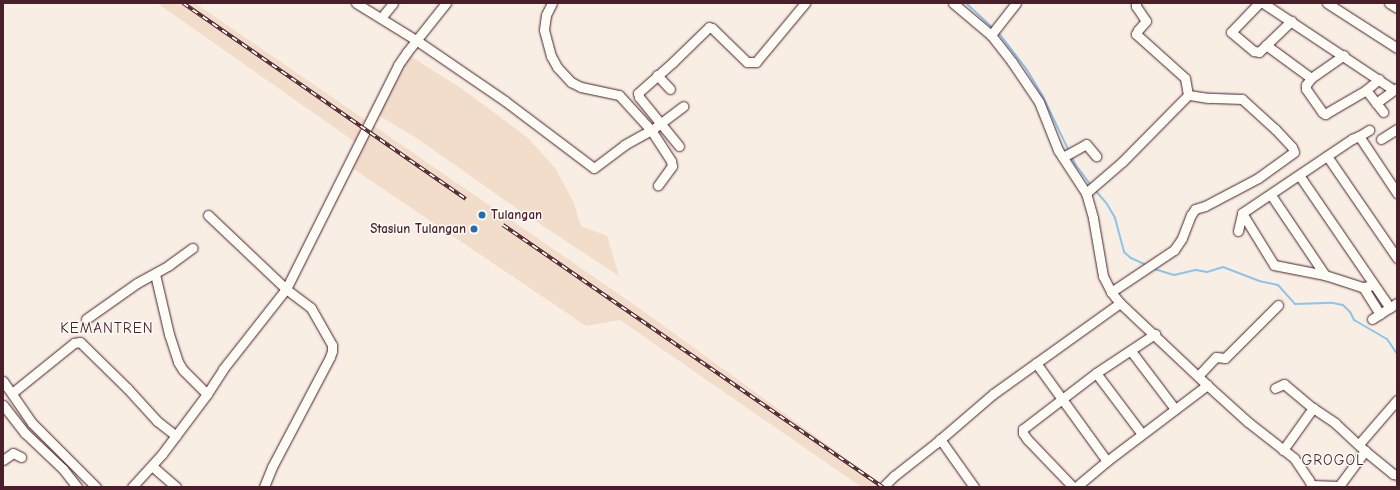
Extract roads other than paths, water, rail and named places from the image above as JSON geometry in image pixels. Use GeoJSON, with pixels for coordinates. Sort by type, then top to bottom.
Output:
{"type":"FeatureCollection","features":[{"type":"Feature","properties":{"kind":"street"},"geometry":{"type":"LineString","coordinates":[[356,3],[416,40],[504,101],[594,168],[619,148],[656,127],[683,106]]}},
{"type":"Feature","properties":{"kind":"street"},"geometry":{"type":"LineString","coordinates":[[381,18],[393,3]]}},
{"type":"Feature","properties":{"kind":"street"},"geometry":{"type":"LineString","coordinates":[[132,487],[152,466],[176,436],[207,394],[223,369],[286,289],[398,65],[446,3]]}},
{"type":"Feature","properties":{"kind":"street"},"geometry":{"type":"LineString","coordinates":[[552,3],[546,15],[544,30],[551,56],[557,67],[571,82],[581,87],[619,95],[680,146]]}},
{"type":"Feature","properties":{"kind":"street"},"geometry":{"type":"LineString","coordinates":[[658,185],[672,166],[671,161],[656,127],[637,95],[709,28],[712,28],[747,62],[756,62],[805,3]]}},
{"type":"Feature","properties":{"kind":"street"},"geometry":{"type":"LineString","coordinates":[[953,3],[994,31],[1012,62],[1039,102],[1058,150],[1068,155],[1091,189],[1093,218],[1103,276],[1111,292],[1120,303],[1155,334],[1207,386],[1295,460],[1311,486],[1339,486],[1362,448],[1397,400]]}},
{"type":"Feature","properties":{"kind":"street"},"geometry":{"type":"LineString","coordinates":[[994,31],[1016,3]]}},
{"type":"Feature","properties":{"kind":"street"},"geometry":{"type":"LineString","coordinates":[[1136,3],[1136,6],[1146,21],[1136,34],[1185,78],[1188,95]]}},
{"type":"Feature","properties":{"kind":"street"},"geometry":{"type":"LineString","coordinates":[[1259,3],[1231,33],[1256,52],[1259,52],[1291,21]]}},
{"type":"Feature","properties":{"kind":"street"},"geometry":{"type":"LineString","coordinates":[[1263,3],[1395,89],[1376,103]]}},
{"type":"Feature","properties":{"kind":"street"},"geometry":{"type":"LineString","coordinates":[[1327,3],[1397,48]]}},
{"type":"Feature","properties":{"kind":"street"},"geometry":{"type":"LineString","coordinates":[[1390,3],[1397,8]]}},
{"type":"Feature","properties":{"kind":"street"},"geometry":{"type":"LineString","coordinates":[[1266,45],[1311,78]]}},
{"type":"Feature","properties":{"kind":"street"},"geometry":{"type":"LineString","coordinates":[[1344,55],[1311,78],[1306,85],[1306,89],[1322,112],[1325,114],[1366,90],[1379,79]]}},
{"type":"Feature","properties":{"kind":"street"},"geometry":{"type":"LineString","coordinates":[[657,75],[670,88]]}},
{"type":"Feature","properties":{"kind":"street"},"geometry":{"type":"LineString","coordinates":[[1366,90],[1383,112]]}},
{"type":"Feature","properties":{"kind":"street"},"geometry":{"type":"LineString","coordinates":[[1091,189],[1122,162],[1188,95]]}},
{"type":"Feature","properties":{"kind":"street"},"geometry":{"type":"LineString","coordinates":[[1111,292],[1174,250],[1182,238],[1190,215],[1195,209],[1206,206],[1258,178],[1294,152],[1292,147],[1275,129],[1242,98],[1208,98],[1188,95]]}},
{"type":"Feature","properties":{"kind":"street"},"geometry":{"type":"LineString","coordinates":[[1381,139],[1397,129]]}},
{"type":"Feature","properties":{"kind":"street"},"geometry":{"type":"LineString","coordinates":[[1238,231],[1242,213],[1352,139],[1369,130]]}},
{"type":"Feature","properties":{"kind":"street"},"geometry":{"type":"LineString","coordinates":[[1359,136],[1397,193]]}},
{"type":"Feature","properties":{"kind":"street"},"geometry":{"type":"LineString","coordinates":[[1068,155],[1086,144],[1096,156]]}},
{"type":"Feature","properties":{"kind":"street"},"geometry":{"type":"LineString","coordinates":[[1327,156],[1397,258]]}},
{"type":"Feature","properties":{"kind":"street"},"geometry":{"type":"LineString","coordinates":[[1299,175],[1374,285],[1394,306],[1376,316],[1363,287]]}},
{"type":"Feature","properties":{"kind":"street"},"geometry":{"type":"LineString","coordinates":[[1270,194],[1325,275]]}},
{"type":"Feature","properties":{"kind":"street"},"geometry":{"type":"LineString","coordinates":[[1242,213],[1274,265],[1325,275],[1363,287],[1374,285]]}},
{"type":"Feature","properties":{"kind":"street"},"geometry":{"type":"LineString","coordinates":[[208,215],[286,289],[311,308],[332,345],[332,351],[272,467],[264,487]]}},
{"type":"Feature","properties":{"kind":"street"},"geometry":{"type":"LineString","coordinates":[[86,319],[192,248]]}},
{"type":"Feature","properties":{"kind":"street"},"geometry":{"type":"LineString","coordinates":[[155,274],[169,334],[178,362],[183,370],[207,394]]}},
{"type":"Feature","properties":{"kind":"street"},"geometry":{"type":"LineString","coordinates":[[883,487],[894,476],[993,394],[1120,303]]}},
{"type":"Feature","properties":{"kind":"street"},"geometry":{"type":"LineString","coordinates":[[1198,376],[1216,357],[1225,358],[1278,306]]}},
{"type":"Feature","properties":{"kind":"street"},"geometry":{"type":"LineString","coordinates":[[1155,334],[1096,373],[1022,431],[1028,440],[1075,487],[1142,434],[1207,386]]}},
{"type":"Feature","properties":{"kind":"street"},"geometry":{"type":"LineString","coordinates":[[12,393],[74,343],[80,342],[127,388],[157,421],[176,436]]}},
{"type":"Feature","properties":{"kind":"street"},"geometry":{"type":"LineString","coordinates":[[1131,351],[1175,409]]}},
{"type":"Feature","properties":{"kind":"street"},"geometry":{"type":"LineString","coordinates":[[1036,363],[1107,461]]}},
{"type":"Feature","properties":{"kind":"street"},"geometry":{"type":"LineString","coordinates":[[1096,373],[1142,434]]}},
{"type":"Feature","properties":{"kind":"street"},"geometry":{"type":"LineString","coordinates":[[3,381],[12,393],[11,407],[28,428],[70,470],[96,487]]}},
{"type":"Feature","properties":{"kind":"street"},"geometry":{"type":"LineString","coordinates":[[1275,388],[1284,384],[1313,408],[1335,423],[1393,474],[1397,475]]}},
{"type":"Feature","properties":{"kind":"street"},"geometry":{"type":"LineString","coordinates":[[11,407],[28,428]]}},
{"type":"Feature","properties":{"kind":"street"},"geometry":{"type":"LineString","coordinates":[[1283,450],[1313,408]]}},
{"type":"Feature","properties":{"kind":"street"},"geometry":{"type":"LineString","coordinates":[[940,439],[974,487]]}},
{"type":"Feature","properties":{"kind":"street"},"geometry":{"type":"LineString","coordinates":[[3,460],[13,453],[21,457]]}},
{"type":"Feature","properties":{"kind":"street"},"geometry":{"type":"LineString","coordinates":[[152,466],[176,487]]}},
{"type":"Feature","properties":{"kind":"street"},"geometry":{"type":"LineString","coordinates":[[70,470],[77,487]]}},
{"type":"Feature","properties":{"kind":"waterway"},"geometry":{"type":"LineString","coordinates":[[966,3],[993,28]]}},
{"type":"Feature","properties":{"kind":"waterway"},"geometry":{"type":"LineString","coordinates":[[998,32],[1027,70],[1043,97],[1069,151]]}},
{"type":"Feature","properties":{"kind":"waterway"},"geometry":{"type":"LineString","coordinates":[[1071,155],[1075,164],[1091,185]]}},
{"type":"Feature","properties":{"kind":"waterway"},"geometry":{"type":"LineString","coordinates":[[1095,190],[1107,204],[1115,218],[1124,252],[1131,258],[1146,265]]}},
{"type":"Feature","properties":{"kind":"waterway"},"geometry":{"type":"LineString","coordinates":[[1151,268],[1174,275],[1196,270],[1207,272],[1223,267],[1259,281],[1278,285],[1295,304],[1333,303],[1343,305],[1350,312],[1354,320],[1387,339],[1397,354]]}},
{"type":"Feature","properties":{"kind":"railway"},"geometry":{"type":"LineString","coordinates":[[183,3],[466,199]]}},
{"type":"Feature","properties":{"kind":"railway"},"geometry":{"type":"LineString","coordinates":[[503,225],[883,487]]}},
{"type":"Feature","properties":{"kind":"place","name":"Tulangan"},"geometry":{"type":"Point","coordinates":[482,215]}},
{"type":"Feature","properties":{"kind":"place","name":"Stasiun Tulangan"},"geometry":{"type":"Point","coordinates":[474,229]}},
{"type":"Feature","properties":{"kind":"district","name":"KEMANTREN"},"geometry":{"type":"Point","coordinates":[107,329]}},
{"type":"Feature","properties":{"kind":"district","name":"GROGOL"},"geometry":{"type":"Point","coordinates":[1333,461]}}]}
